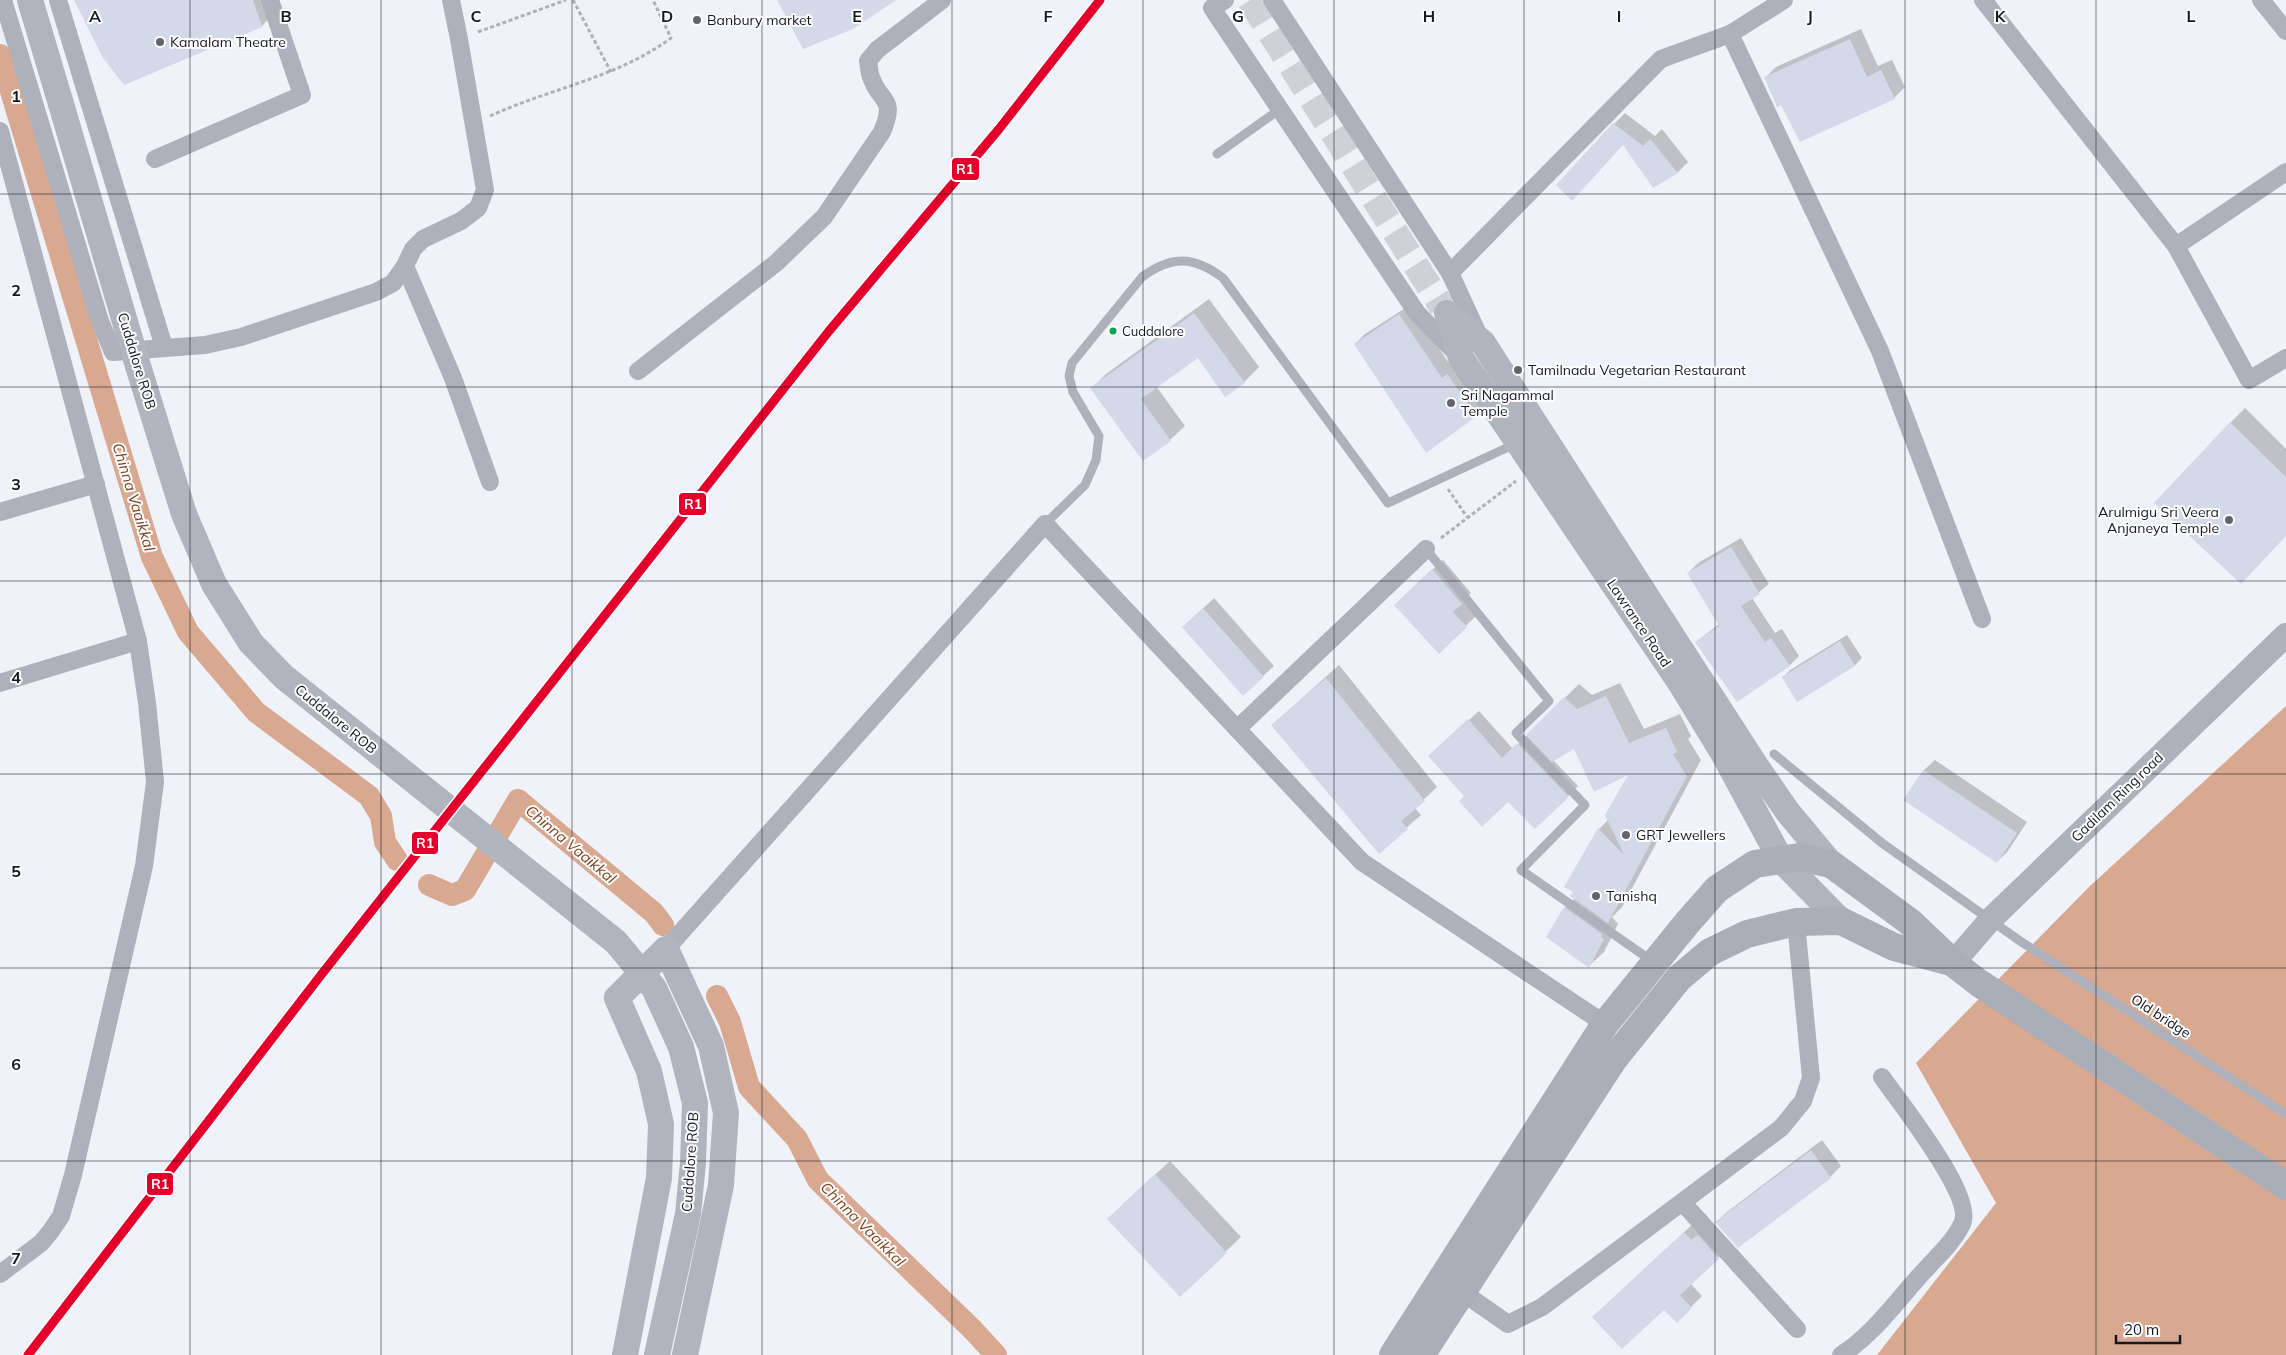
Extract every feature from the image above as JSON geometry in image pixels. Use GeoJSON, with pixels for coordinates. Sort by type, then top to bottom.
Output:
{"type":"FeatureCollection","features":[{"type":"Feature","properties":{"kind":"highway"},"geometry":{"type":"LineString","coordinates":[[1393,1355],[1605,1024],[1654,962],[1718,889],[1755,864],[1799,858],[1831,864],[1910,922],[1953,963],[1980,983],[2286,1186]]}},
{"type":"Feature","properties":{"kind":"highway"},"geometry":{"type":"LineString","coordinates":[[1421,1355],[1613,1060],[1679,978],[1710,952],[1747,934],[1796,922],[1840,921],[1894,947],[1953,963]]}},
{"type":"Feature","properties":{"kind":"main road","name":"Cuddalore ROB"},"geometry":{"type":"LineString","coordinates":[[30,0],[138,366],[184,514],[214,584],[251,643],[284,677],[616,942],[654,988],[681,1047],[694,1103],[693,1163],[688,1214],[657,1355]]}},
{"type":"Feature","properties":{"kind":"main road","name":"Lawrance Road"},"geometry":{"type":"LineString","coordinates":[[1831,864],[1787,811],[1756,766],[1483,343],[1446,312],[1461,358],[1681,684],[1723,753],[1781,860],[1840,921]]}},
{"type":"Feature","properties":{"kind":"main road","name":"Gadilam Ring road"},"geometry":{"type":"LineString","coordinates":[[1953,963],[1990,919],[2286,635]]}},
{"type":"Feature","properties":{"kind":"main road"},"geometry":{"type":"LineString","coordinates":[[625,1355],[659,1178],[661,1124],[649,1071],[617,998],[666,949],[711,1046],[726,1113],[721,1185],[685,1355]]}},
{"type":"Feature","properties":{"kind":"street"},"geometry":{"type":"LineString","coordinates":[[3,0],[100,321],[113,352],[204,344],[241,337],[376,292],[393,283],[405,266],[412,249],[423,239],[461,221],[478,208],[485,190],[459,39],[450,0]]}},
{"type":"Feature","properties":{"kind":"street"},"geometry":{"type":"LineString","coordinates":[[58,0],[164,347]]}},
{"type":"Feature","properties":{"kind":"street"},"geometry":{"type":"LineString","coordinates":[[155,159],[302,94],[270,0]]}},
{"type":"Feature","properties":{"kind":"street"},"geometry":{"type":"LineString","coordinates":[[638,371],[776,263],[824,217],[882,132],[889,116],[886,100],[871,78],[868,61],[877,50],[942,0]]}},
{"type":"Feature","properties":{"kind":"street"},"geometry":{"type":"LineString","coordinates":[[1224,0],[1212,8],[1417,314],[1461,358]]}},
{"type":"Feature","properties":{"kind":"street"},"geometry":{"type":"LineString","coordinates":[[1450,273],[1661,59],[1730,34],[1784,0]]}},
{"type":"Feature","properties":{"kind":"street"},"geometry":{"type":"LineString","coordinates":[[1983,0],[2176,246],[2250,380],[2286,358]]}},
{"type":"Feature","properties":{"kind":"street"},"geometry":{"type":"LineString","coordinates":[[2261,0],[2286,31]]}},
{"type":"Feature","properties":{"kind":"street"},"geometry":{"type":"LineString","coordinates":[[1277,2],[1450,273],[1483,343]]}},
{"type":"Feature","properties":{"kind":"street"},"geometry":{"type":"LineString","coordinates":[[1730,34],[1880,351],[1982,619]]}},
{"type":"Feature","properties":{"kind":"street"},"geometry":{"type":"LineString","coordinates":[[0,132],[138,641],[147,703],[154,782],[144,866],[73,1175],[61,1216],[41,1243],[0,1274]]}},
{"type":"Feature","properties":{"kind":"street"},"geometry":{"type":"LineString","coordinates":[[2176,246],[2285,174]]}},
{"type":"Feature","properties":{"kind":"street"},"geometry":{"type":"LineString","coordinates":[[405,266],[453,378],[490,482]]}},
{"type":"Feature","properties":{"kind":"street"},"geometry":{"type":"LineString","coordinates":[[0,512],[96,484]]}},
{"type":"Feature","properties":{"kind":"street"},"geometry":{"type":"LineString","coordinates":[[666,949],[1045,524],[1362,862],[1605,1024]]}},
{"type":"Feature","properties":{"kind":"street"},"geometry":{"type":"LineString","coordinates":[[1238,729],[1426,549]]}},
{"type":"Feature","properties":{"kind":"street"},"geometry":{"type":"LineString","coordinates":[[0,683],[138,641]]}},
{"type":"Feature","properties":{"kind":"street"},"geometry":{"type":"LineString","coordinates":[[1462,1292],[1508,1324],[1542,1307],[1781,1128],[1803,1101],[1811,1078],[1796,922]]}},
{"type":"Feature","properties":{"kind":"street"},"geometry":{"type":"LineString","coordinates":[[1841,1355],[1873,1328],[1950,1242],[1963,1222],[1963,1204],[1956,1187],[1944,1166],[1882,1077]]}},
{"type":"Feature","properties":{"kind":"street"},"geometry":{"type":"LineString","coordinates":[[1682,1203],[1797,1329]]}},
{"type":"Feature","properties":{"kind":"lane"},"geometry":{"type":"LineString","coordinates":[[1217,154],[1280,109]]}},
{"type":"Feature","properties":{"kind":"lane"},"geometry":{"type":"LineString","coordinates":[[1045,524],[1085,486],[1096,460],[1098,436],[1073,392],[1069,376],[1072,363],[1142,277],[1157,266],[1174,261],[1192,261],[1209,267],[1223,278],[1388,503],[1518,443]]}},
{"type":"Feature","properties":{"kind":"lane"},"geometry":{"type":"LineString","coordinates":[[1426,549],[1549,701],[1516,733],[1585,805],[1521,870],[1654,962]]}},
{"type":"Feature","properties":{"kind":"lane","name":"Old bridge"},"geometry":{"type":"LineString","coordinates":[[1774,754],[1882,843],[2020,941],[2286,1114]]}},
{"type":"Feature","properties":{"kind":"path"},"geometry":{"type":"LineString","coordinates":[[459,39],[566,0]]}},
{"type":"Feature","properties":{"kind":"path"},"geometry":{"type":"LineString","coordinates":[[573,0],[611,72]]}},
{"type":"Feature","properties":{"kind":"path"},"geometry":{"type":"LineString","coordinates":[[474,124],[523,101],[611,72],[650,54],[671,38],[654,0]]}},
{"type":"Feature","properties":{"kind":"path"},"geometry":{"type":"LineString","coordinates":[[1426,549],[1534,467]]}},
{"type":"Feature","properties":{"kind":"path"},"geometry":{"type":"LineString","coordinates":[[1441,478],[1467,518]]}},
{"type":"Feature","properties":{"kind":"shaded area"},"geometry":{"type":"Polygon","coordinates":[[[2286,706],[2286,1355],[1877,1355],[1996,1203],[1916,1063],[2089,887],[2286,706]]]}},
{"type":"Feature","properties":{"kind":"building","name":"Kamalam Theatre"},"geometry":{"type":"Polygon","coordinates":[[[74,0],[253,0],[262,27],[124,85],[103,58],[74,0]]]}},
{"type":"Feature","properties":{"kind":"building"},"geometry":{"type":"Polygon","coordinates":[[[777,0],[896,0],[853,29],[803,49],[777,0]]]}},
{"type":"Feature","properties":{"kind":"building"},"geometry":{"type":"Polygon","coordinates":[[[1850,39],[1867,77],[1881,70],[1895,99],[1800,142],[1781,105],[1777,107],[1764,77],[1850,39]]]}},
{"type":"Feature","properties":{"kind":"building"},"geometry":{"type":"Polygon","coordinates":[[[1613,123],[1643,146],[1650,139],[1678,173],[1653,188],[1623,145],[1572,201],[1556,185],[1613,123]]]}},
{"type":"Feature","properties":{"kind":"building"},"geometry":{"type":"Polygon","coordinates":[[[1194,313],[1245,383],[1225,397],[1198,358],[1141,399],[1171,441],[1143,461],[1090,388],[1194,313]]]}},
{"type":"Feature","properties":{"kind":"building"},"geometry":{"type":"Polygon","coordinates":[[[1399,314],[1442,378],[1447,374],[1477,416],[1426,453],[1354,344],[1399,314]]]}},
{"type":"Feature","properties":{"kind":"building","name":"Arulmigu Sri Veera Anjaneya Temple"},"geometry":{"type":"Polygon","coordinates":[[[2230,422],[2286,477],[2286,536],[2241,584],[2154,503],[2230,422]]]}},
{"type":"Feature","properties":{"kind":"building"},"geometry":{"type":"Polygon","coordinates":[[[1731,547],[1760,594],[1741,606],[1765,642],[1771,638],[1790,666],[1737,702],[1695,642],[1719,626],[1687,573],[1731,547]]]}},
{"type":"Feature","properties":{"kind":"building"},"geometry":{"type":"Polygon","coordinates":[[[1432,569],[1462,604],[1453,612],[1467,627],[1439,654],[1394,605],[1432,569]]]}},
{"type":"Feature","properties":{"kind":"building"},"geometry":{"type":"Polygon","coordinates":[[[1203,608],[1264,677],[1243,696],[1182,627],[1203,608]]]}},
{"type":"Feature","properties":{"kind":"building"},"geometry":{"type":"Polygon","coordinates":[[[1840,641],[1855,666],[1797,702],[1782,677],[1840,641]]]}},
{"type":"Feature","properties":{"kind":"building"},"geometry":{"type":"Polygon","coordinates":[[[1326,678],[1425,801],[1401,821],[1408,829],[1379,854],[1271,725],[1326,678]]]}},
{"type":"Feature","properties":{"kind":"building"},"geometry":{"type":"Polygon","coordinates":[[[1606,696],[1629,743],[1666,728],[1677,752],[1673,754],[1687,776],[1608,923],[1570,896],[1573,892],[1564,887],[1598,828],[1624,855],[1605,815],[1628,775],[1594,792],[1574,749],[1552,762],[1526,735],[1564,697],[1577,709],[1606,696]]]}},
{"type":"Feature","properties":{"kind":"building"},"geometry":{"type":"Polygon","coordinates":[[[1468,719],[1502,758],[1517,743],[1569,797],[1535,829],[1508,802],[1482,827],[1459,801],[1464,796],[1428,756],[1468,719]]]}},
{"type":"Feature","properties":{"kind":"building"},"geometry":{"type":"Polygon","coordinates":[[[1923,770],[2017,833],[1997,863],[1903,800],[1923,770]]]}},
{"type":"Feature","properties":{"kind":"building"},"geometry":{"type":"Polygon","coordinates":[[[1564,907],[1602,934],[1601,937],[1604,939],[1589,968],[1546,937],[1564,907]]]}},
{"type":"Feature","properties":{"kind":"building"},"geometry":{"type":"Polygon","coordinates":[[[1811,1150],[1831,1178],[1738,1248],[1715,1222],[1811,1150]]]}},
{"type":"Feature","properties":{"kind":"building"},"geometry":{"type":"Polygon","coordinates":[[[1155,1174],[1227,1253],[1180,1297],[1107,1219],[1155,1174]]]}},
{"type":"Feature","properties":{"kind":"building"},"geometry":{"type":"Polygon","coordinates":[[[1684,1232],[1691,1240],[1698,1235],[1719,1259],[1680,1295],[1692,1308],[1677,1323],[1664,1310],[1622,1349],[1592,1317],[1684,1232]]]}},
{"type":"Feature","properties":{"kind":"waterway","name":"Chinna Vaaikkal"},"geometry":{"type":"LineString","coordinates":[[0,55],[152,557],[188,632],[256,712],[369,796],[381,816],[385,842],[397,860]]}},
{"type":"Feature","properties":{"kind":"waterway","name":"Chinna Vaaikkal"},"geometry":{"type":"LineString","coordinates":[[429,885],[452,895],[465,890],[518,800],[654,913],[663,925]]}},
{"type":"Feature","properties":{"kind":"waterway","name":"Chinna Vaaikkal"},"geometry":{"type":"LineString","coordinates":[[717,996],[730,1022],[749,1087],[797,1139],[818,1180],[972,1329],[996,1355]]}},
{"type":"Feature","properties":{"kind":"tunnel"},"geometry":{"type":"LineString","coordinates":[[1250,0],[1442,307]]}},
{"type":"Feature","properties":{"kind":"transit line","name":"R1"},"geometry":{"type":"LineString","coordinates":[[28,1355],[321,975],[829,331],[999,129],[1100,0]]}},
{"type":"Feature","properties":{"kind":"place","name":"Banbury market"},"geometry":{"type":"Point","coordinates":[697,20]}},
{"type":"Feature","properties":{"kind":"place","name":"Kamalam Theatre"},"geometry":{"type":"Point","coordinates":[160,42]}},
{"type":"Feature","properties":{"kind":"place","name":"Cuddalore"},"geometry":{"type":"Point","coordinates":[1113,331]}},
{"type":"Feature","properties":{"kind":"place","name":"Tamilnadu Vegetarian Restaurant"},"geometry":{"type":"Point","coordinates":[1518,370]}},
{"type":"Feature","properties":{"kind":"place","name":"Sri Nagammal Temple"},"geometry":{"type":"Point","coordinates":[1451,403]}},
{"type":"Feature","properties":{"kind":"place","name":"Arulmigu Sri Veera Anjaneya Temple"},"geometry":{"type":"Point","coordinates":[2229,520]}},
{"type":"Feature","properties":{"kind":"place","name":"GRT Jewellers"},"geometry":{"type":"Point","coordinates":[1626,835]}},
{"type":"Feature","properties":{"kind":"place","name":"Tanishq"},"geometry":{"type":"Point","coordinates":[1596,896]}}]}
